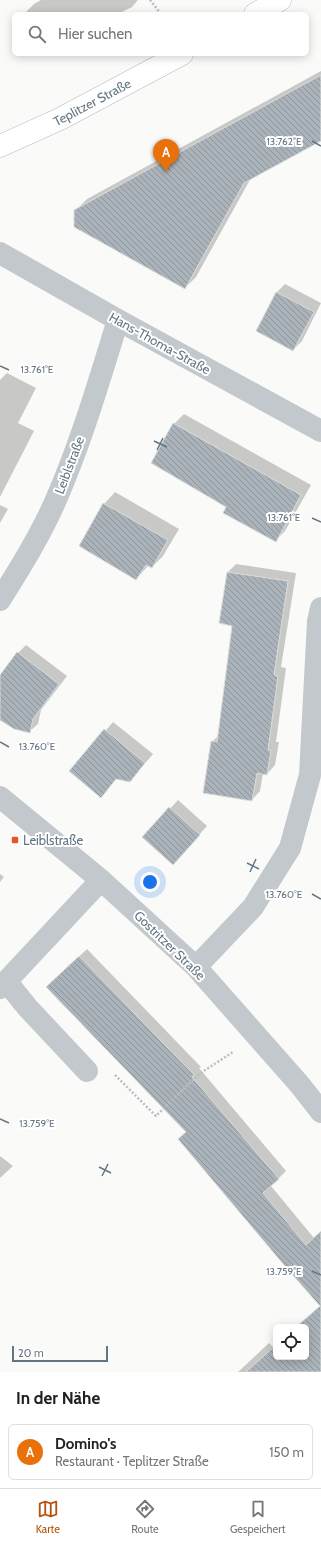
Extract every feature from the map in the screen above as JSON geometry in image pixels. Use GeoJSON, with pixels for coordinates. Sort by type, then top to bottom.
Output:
{"type":"FeatureCollection","features":[{"type":"Feature","properties":{"kind":"main road"},"geometry":{"type":"LineString","coordinates":[[259,12],[280,0]]}},
{"type":"Feature","properties":{"kind":"main road","name":"Teplitzer Straße"},"geometry":{"type":"LineString","coordinates":[[0,146],[60,119],[178,56]]}},
{"type":"Feature","properties":{"kind":"street","name":"Hans-Thoma-Straße"},"geometry":{"type":"LineString","coordinates":[[0,253],[118,320],[321,431]]}},
{"type":"Feature","properties":{"kind":"street","name":"Leiblstraße"},"geometry":{"type":"LineString","coordinates":[[0,600],[25,559],[55,502],[78,445],[118,320]]}},
{"type":"Feature","properties":{"kind":"street"},"geometry":{"type":"LineString","coordinates":[[196,967],[253,907],[290,848],[310,775],[318,621],[321,608]]}},
{"type":"Feature","properties":{"kind":"street","name":"Gostritzer Straße"},"geometry":{"type":"LineString","coordinates":[[0,798],[101,880],[196,967],[300,1085],[321,1112]]}},
{"type":"Feature","properties":{"kind":"street"},"geometry":{"type":"LineString","coordinates":[[87,1070],[27,1007],[3,985],[101,880]]}},
{"type":"Feature","properties":{"kind":"path"},"geometry":{"type":"LineString","coordinates":[[150,0],[159,12]]}},
{"type":"Feature","properties":{"kind":"path"},"geometry":{"type":"LineString","coordinates":[[87,1070],[115,1075],[156,1116],[200,1074],[258,1037]]}},
{"type":"Feature","properties":{"kind":"building"},"geometry":{"type":"Polygon","coordinates":[[[321,75],[321,141],[244,183],[185,289],[74,227],[74,210],[321,75]]]}},
{"type":"Feature","properties":{"kind":"building"},"geometry":{"type":"Polygon","coordinates":[[[276,292],[314,312],[293,351],[256,331],[276,292]]]}},
{"type":"Feature","properties":{"kind":"building"},"geometry":{"type":"Polygon","coordinates":[[[173,423],[301,495],[276,542],[223,513],[226,507],[151,463],[173,423]]]}},
{"type":"Feature","properties":{"kind":"building"},"geometry":{"type":"Polygon","coordinates":[[[103,503],[168,540],[152,568],[146,565],[136,580],[79,546],[103,503]]]}},
{"type":"Feature","properties":{"kind":"building"},"geometry":{"type":"Polygon","coordinates":[[[227,572],[288,581],[274,675],[278,676],[268,750],[271,750],[267,775],[257,773],[252,801],[203,793],[211,741],[217,742],[232,626],[219,623],[227,572]]]}},
{"type":"Feature","properties":{"kind":"building"},"geometry":{"type":"Polygon","coordinates":[[[17,652],[59,684],[33,719],[30,733],[14,729],[0,720],[0,675],[17,652]]]}},
{"type":"Feature","properties":{"kind":"building"},"geometry":{"type":"Polygon","coordinates":[[[104,729],[145,763],[130,782],[116,779],[101,798],[69,771],[104,729]]]}},
{"type":"Feature","properties":{"kind":"building"},"geometry":{"type":"Polygon","coordinates":[[[169,807],[200,835],[173,865],[142,837],[169,807]]]}},
{"type":"Feature","properties":{"kind":"building"},"geometry":{"type":"Polygon","coordinates":[[[79,956],[194,1075],[192,1077],[279,1179],[263,1193],[306,1245],[321,1231],[321,1372],[246,1372],[273,1348],[273,1360],[309,1360],[309,1324],[299,1324],[320,1306],[178,1139],[186,1132],[46,987],[79,956]]]}},
{"type":"Feature","properties":{"kind":"place","name":"Domino's"},"geometry":{"type":"Point","coordinates":[166,172]}},
{"type":"Feature","properties":{"kind":"place","name":"Leiblstraße"},"geometry":{"type":"Point","coordinates":[15,840]}}]}
